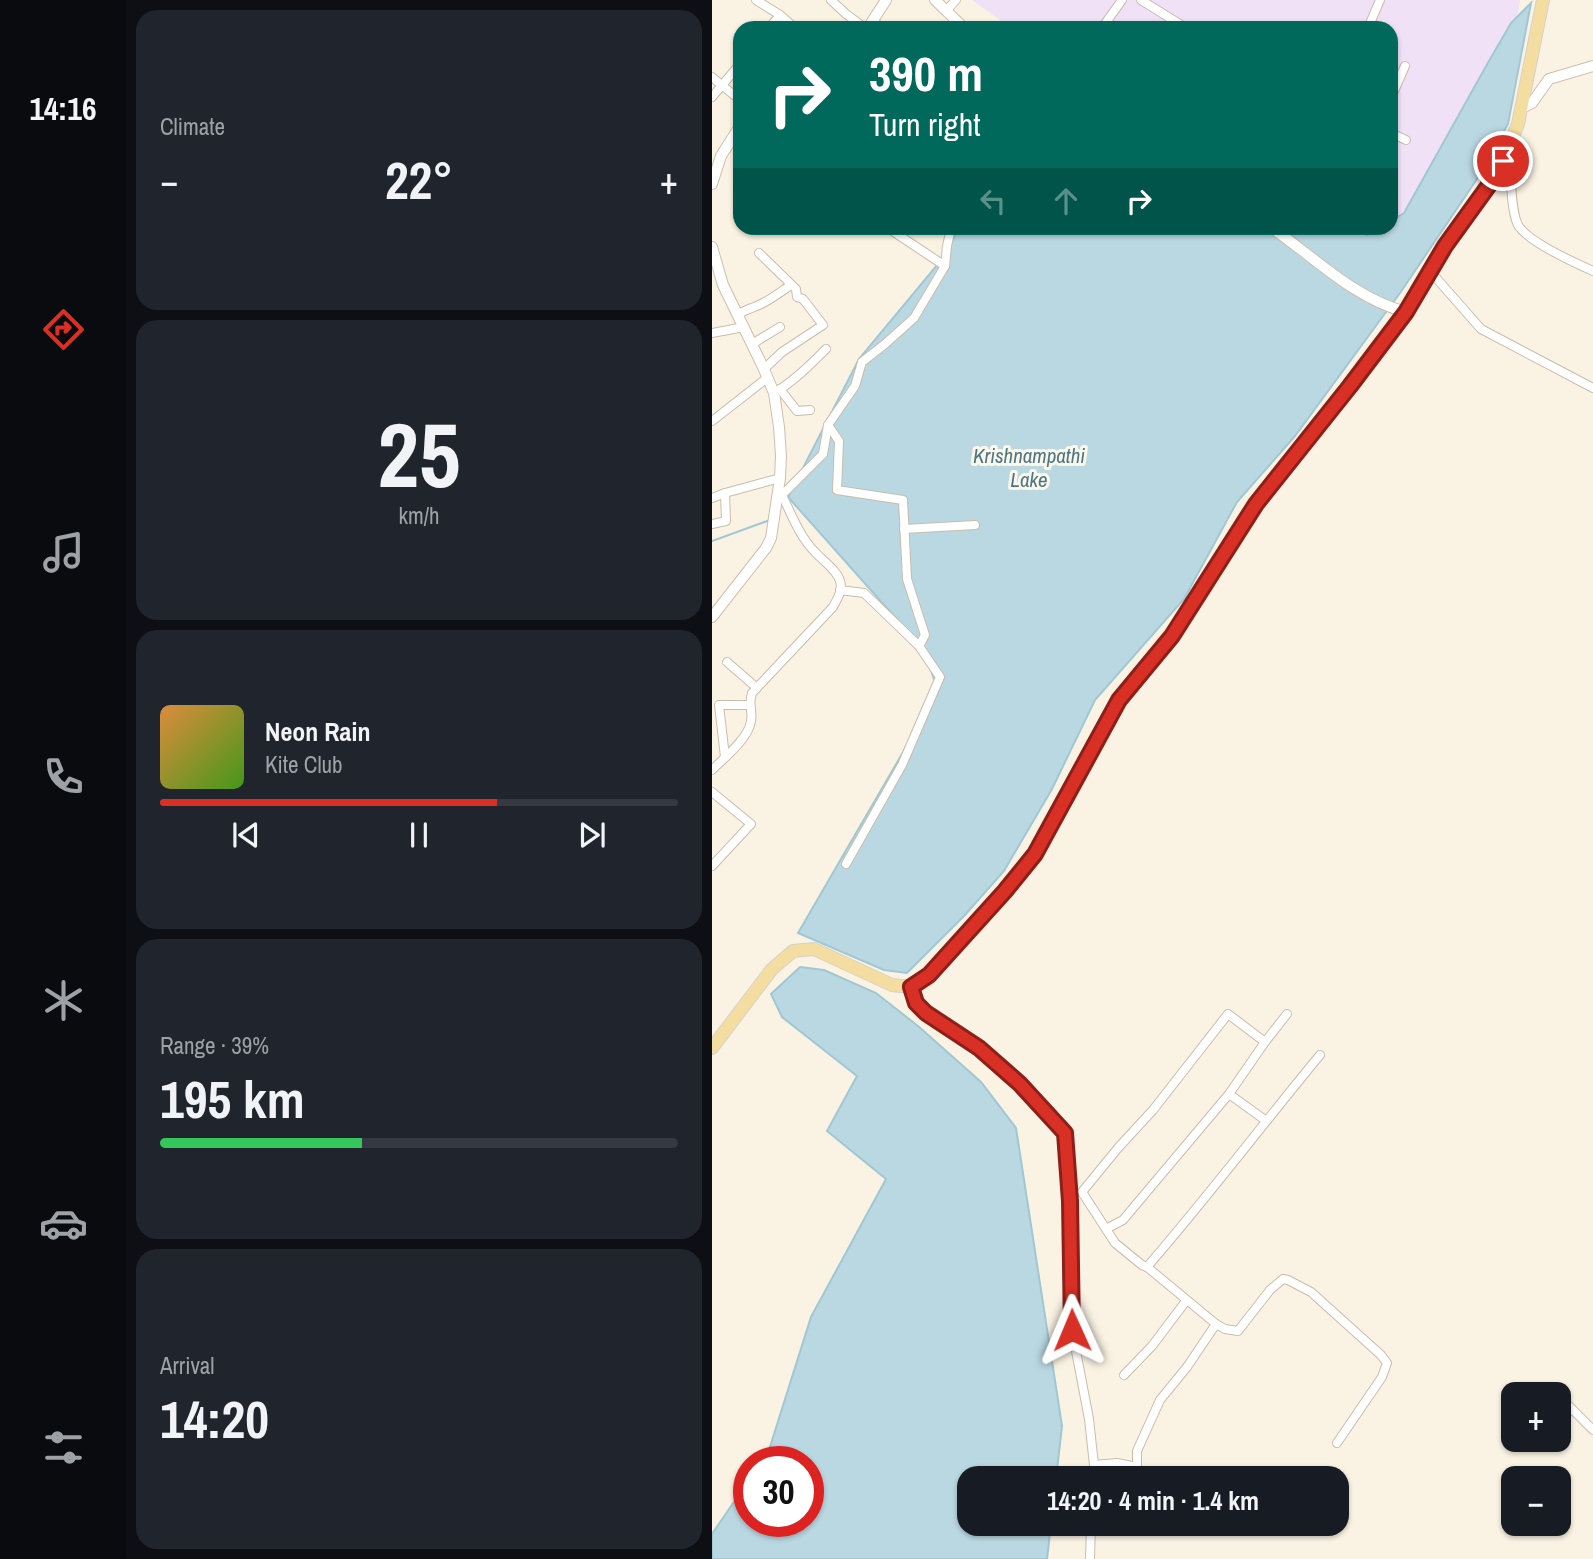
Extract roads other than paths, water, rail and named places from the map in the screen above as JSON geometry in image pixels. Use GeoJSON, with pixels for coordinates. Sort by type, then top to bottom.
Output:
{"type":"FeatureCollection","features":[{"type":"Feature","properties":{"kind":"main road"},"geometry":{"type":"LineString","coordinates":[[712,1048],[772,970],[793,951],[814,949],[892,985],[911,987],[929,975],[1035,854],[1119,700],[1172,636],[1256,504],[1406,312],[1445,246],[1497,174],[1522,108],[1543,0]]}},
{"type":"Feature","properties":{"kind":"street"},"geometry":{"type":"LineString","coordinates":[[756,0],[787,21]]}},
{"type":"Feature","properties":{"kind":"street"},"geometry":{"type":"LineString","coordinates":[[831,0],[846,14],[859,21]]}},
{"type":"Feature","properties":{"kind":"street"},"geometry":{"type":"LineString","coordinates":[[872,21],[886,0]]}},
{"type":"Feature","properties":{"kind":"street"},"geometry":{"type":"LineString","coordinates":[[935,0],[957,21]]}},
{"type":"Feature","properties":{"kind":"street"},"geometry":{"type":"LineString","coordinates":[[946,11],[956,0]]}},
{"type":"Feature","properties":{"kind":"street"},"geometry":{"type":"LineString","coordinates":[[1107,21],[1122,0]]}},
{"type":"Feature","properties":{"kind":"street"},"geometry":{"type":"LineString","coordinates":[[1141,0],[1175,21]]}},
{"type":"Feature","properties":{"kind":"street"},"geometry":{"type":"LineString","coordinates":[[1371,21],[1380,0]]}},
{"type":"Feature","properties":{"kind":"street"},"geometry":{"type":"LineString","coordinates":[[775,21],[780,15]]}},
{"type":"Feature","properties":{"kind":"street"},"geometry":{"type":"LineString","coordinates":[[1398,82],[1405,66]]}},
{"type":"Feature","properties":{"kind":"street"},"geometry":{"type":"LineString","coordinates":[[1522,108],[1532,103],[1549,79],[1593,66]]}},
{"type":"Feature","properties":{"kind":"street"},"geometry":{"type":"LineString","coordinates":[[712,97],[733,73]]}},
{"type":"Feature","properties":{"kind":"street"},"geometry":{"type":"LineString","coordinates":[[712,77],[733,95]]}},
{"type":"Feature","properties":{"kind":"street"},"geometry":{"type":"LineString","coordinates":[[1398,136],[1406,140]]}},
{"type":"Feature","properties":{"kind":"street"},"geometry":{"type":"LineString","coordinates":[[712,184],[721,156],[733,137]]}},
{"type":"Feature","properties":{"kind":"street"},"geometry":{"type":"LineString","coordinates":[[1509,147],[1514,213],[1519,227],[1562,257],[1593,271]]}},
{"type":"Feature","properties":{"kind":"street"},"geometry":{"type":"LineString","coordinates":[[898,235],[945,266]]}},
{"type":"Feature","properties":{"kind":"street"},"geometry":{"type":"LineString","coordinates":[[712,498],[725,493],[781,494],[823,454],[828,425],[855,386],[862,362],[914,318],[945,266],[949,235]]}},
{"type":"Feature","properties":{"kind":"street"},"geometry":{"type":"LineString","coordinates":[[1281,235],[1354,289],[1388,307],[1406,312]]}},
{"type":"Feature","properties":{"kind":"street"},"geometry":{"type":"LineString","coordinates":[[712,247],[718,286],[738,315],[765,373],[777,391],[797,411],[810,410]]}},
{"type":"Feature","properties":{"kind":"street"},"geometry":{"type":"LineString","coordinates":[[712,421],[765,373],[782,352],[823,325],[803,299],[797,297],[796,289],[759,253]]}},
{"type":"Feature","properties":{"kind":"street"},"geometry":{"type":"LineString","coordinates":[[1430,271],[1481,329],[1593,388]]}},
{"type":"Feature","properties":{"kind":"street"},"geometry":{"type":"LineString","coordinates":[[738,315],[791,285]]}},
{"type":"Feature","properties":{"kind":"street"},"geometry":{"type":"LineString","coordinates":[[712,333],[744,327]]}},
{"type":"Feature","properties":{"kind":"street"},"geometry":{"type":"LineString","coordinates":[[752,344],[780,327]]}},
{"type":"Feature","properties":{"kind":"street"},"geometry":{"type":"LineString","coordinates":[[777,391],[801,374],[826,349]]}},
{"type":"Feature","properties":{"kind":"street"},"geometry":{"type":"LineString","coordinates":[[712,617],[771,538],[781,494],[777,391]]}},
{"type":"Feature","properties":{"kind":"street"},"geometry":{"type":"LineString","coordinates":[[828,425],[839,440],[837,490],[903,499],[907,579],[925,635],[919,646]]}},
{"type":"Feature","properties":{"kind":"street"},"geometry":{"type":"LineString","coordinates":[[712,524],[726,521],[725,493]]}},
{"type":"Feature","properties":{"kind":"street"},"geometry":{"type":"LineString","coordinates":[[712,770],[742,740],[751,725],[749,701],[752,693],[833,607],[840,590],[839,578],[812,549],[781,494]]}},
{"type":"Feature","properties":{"kind":"street"},"geometry":{"type":"LineString","coordinates":[[904,529],[975,525]]}},
{"type":"Feature","properties":{"kind":"street"},"geometry":{"type":"LineString","coordinates":[[840,590],[864,593],[919,646],[940,677],[902,765],[846,864]]}},
{"type":"Feature","properties":{"kind":"street"},"geometry":{"type":"LineString","coordinates":[[727,662],[757,688]]}},
{"type":"Feature","properties":{"kind":"street"},"geometry":{"type":"LineString","coordinates":[[725,757],[719,705],[750,705]]}},
{"type":"Feature","properties":{"kind":"street"},"geometry":{"type":"LineString","coordinates":[[712,728],[722,736]]}},
{"type":"Feature","properties":{"kind":"street"},"geometry":{"type":"LineString","coordinates":[[712,792],[751,824],[712,866]]}},
{"type":"Feature","properties":{"kind":"street"},"geometry":{"type":"LineString","coordinates":[[911,987],[916,1003],[926,1013],[979,1048],[1020,1084],[1065,1133],[1070,1201],[1072,1330],[1089,1419],[1094,1465],[1117,1463],[1137,1467],[1137,1451],[1160,1400],[1187,1367],[1216,1324]]}},
{"type":"Feature","properties":{"kind":"street"},"geometry":{"type":"LineString","coordinates":[[1070,1201],[1082,1192],[1153,1110],[1228,1014],[1265,1042]]}},
{"type":"Feature","properties":{"kind":"street"},"geometry":{"type":"LineString","coordinates":[[1106,1229],[1123,1220],[1229,1094],[1287,1014]]}},
{"type":"Feature","properties":{"kind":"street"},"geometry":{"type":"LineString","coordinates":[[1147,1267],[1320,1055]]}},
{"type":"Feature","properties":{"kind":"street"},"geometry":{"type":"LineString","coordinates":[[1229,1094],[1266,1120]]}},
{"type":"Feature","properties":{"kind":"street"},"geometry":{"type":"LineString","coordinates":[[1082,1192],[1115,1243],[1225,1329],[1238,1331],[1270,1290],[1283,1279],[1311,1292],[1381,1355],[1387,1363],[1382,1377],[1337,1443]]}},
{"type":"Feature","properties":{"kind":"street"},"geometry":{"type":"LineString","coordinates":[[1124,1375],[1152,1346],[1186,1301]]}},
{"type":"Feature","properties":{"kind":"street"},"geometry":{"type":"LineString","coordinates":[[1571,1408],[1593,1430]]}},
{"type":"Feature","properties":{"kind":"street"},"geometry":{"type":"LineString","coordinates":[[1090,1559],[1091,1536]]}},
{"type":"Feature","properties":{"kind":"water","name":"Krishnampathi Lake"},"geometry":{"type":"Polygon","coordinates":[[[1531,3],[1508,124],[1477,179],[1400,293],[1295,436],[1237,502],[1184,599],[1095,700],[1052,789],[1004,871],[907,973],[884,970],[798,933],[938,692],[925,651],[788,497],[859,359],[943,258],[955,235],[1398,235],[1398,217],[1404,213],[1511,23],[1531,3]]]}},
{"type":"Feature","properties":{"kind":"water"},"geometry":{"type":"Polygon","coordinates":[[[800,967],[824,970],[876,993],[981,1082],[1016,1128],[1062,1426],[1057,1466],[957,1466],[957,1536],[1050,1536],[1047,1559],[712,1559],[712,1534],[733,1503],[733,1537],[824,1537],[824,1446],[770,1446],[811,1317],[886,1179],[827,1131],[857,1076],[782,1017],[771,994],[800,967]]]}},
{"type":"Feature","properties":{"kind":"waterway"},"geometry":{"type":"LineString","coordinates":[[712,541],[770,520]]}}]}
